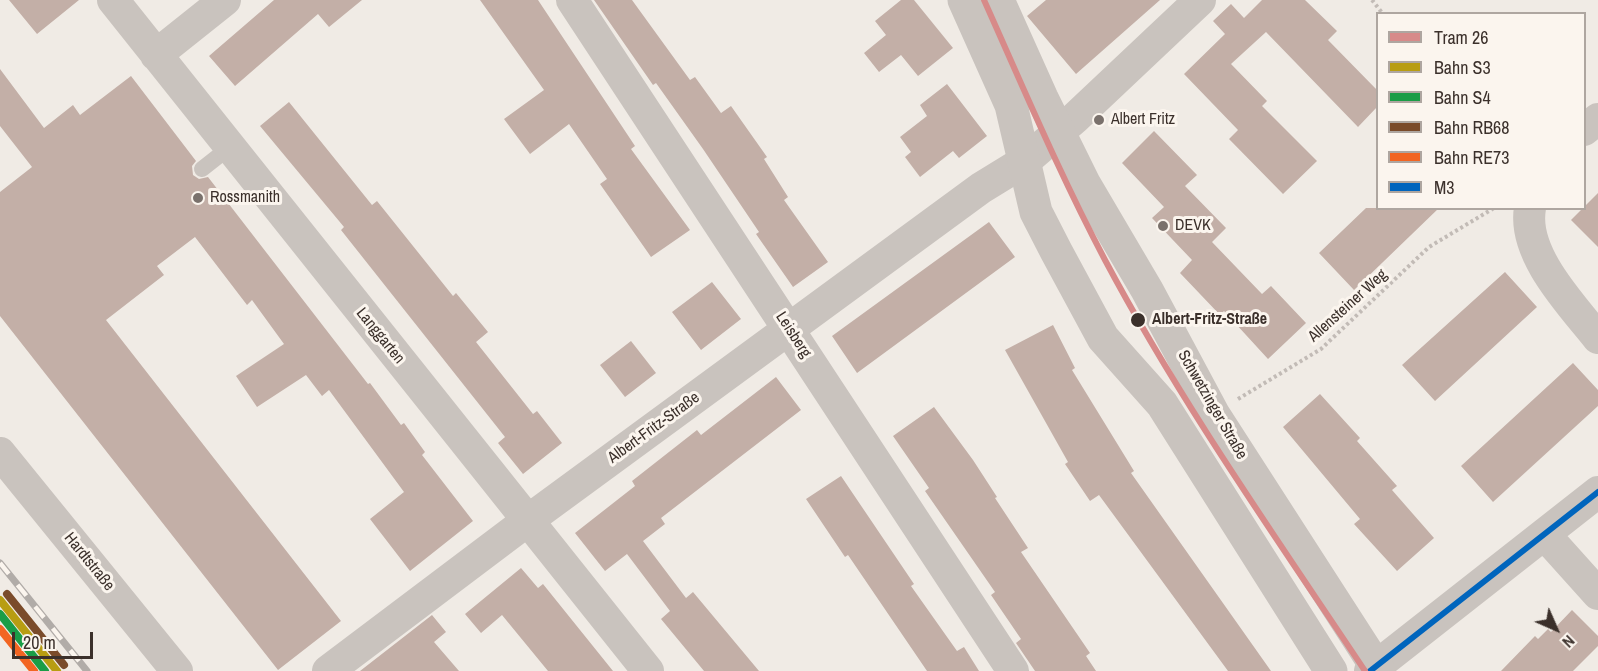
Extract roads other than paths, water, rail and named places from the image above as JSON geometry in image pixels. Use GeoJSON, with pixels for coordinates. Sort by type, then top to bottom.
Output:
{"type":"FeatureCollection","features":[{"type":"Feature","properties":{"kind":"street","name":"Langgarten"},"geometry":{"type":"LineString","coordinates":[[113,0],[648,671]]}},
{"type":"Feature","properties":{"kind":"street"},"geometry":{"type":"LineString","coordinates":[[156,55],[225,0]]}},
{"type":"Feature","properties":{"kind":"street","name":"Leisberg"},"geometry":{"type":"LineString","coordinates":[[572,0],[1013,671]]}},
{"type":"Feature","properties":{"kind":"street"},"geometry":{"type":"LineString","coordinates":[[964,0],[1011,105],[1036,212],[1103,338],[1162,404],[1331,671]]}},
{"type":"Feature","properties":{"kind":"street","name":"Schwetzinger Straße"},"geometry":{"type":"LineString","coordinates":[[998,0],[1042,98],[1084,183],[1147,290],[1214,415],[1375,669]]}},
{"type":"Feature","properties":{"kind":"street","name":"Albert-Fritz-Straße"},"geometry":{"type":"LineString","coordinates":[[328,671],[527,521],[981,188],[1025,161],[1096,100],[1200,0]]}},
{"type":"Feature","properties":{"kind":"street"},"geometry":{"type":"LineString","coordinates":[[1586,128],[1598,119]]}},
{"type":"Feature","properties":{"kind":"street"},"geometry":{"type":"LineString","coordinates":[[1530,210],[1527,223],[1536,255],[1598,338]]}},
{"type":"Feature","properties":{"kind":"street","name":"Hardtstraße"},"geometry":{"type":"LineString","coordinates":[[0,453],[177,671]]}},
{"type":"Feature","properties":{"kind":"street"},"geometry":{"type":"LineString","coordinates":[[1375,669],[1598,492]]}},
{"type":"Feature","properties":{"kind":"street"},"geometry":{"type":"LineString","coordinates":[[1545,535],[1598,594]]}},
{"type":"Feature","properties":{"kind":"lane"},"geometry":{"type":"LineString","coordinates":[[202,169],[230,147]]}},
{"type":"Feature","properties":{"kind":"railway"},"geometry":{"type":"LineString","coordinates":[[0,563],[87,671]]}},
{"type":"Feature","properties":{"kind":"tram line","name":"26"},"geometry":{"type":"LineString","coordinates":[[984,0],[1073,196],[1134,313],[1230,469],[1365,671]]}},
{"type":"Feature","properties":{"kind":"rail line","name":"RB68"},"geometry":{"type":"LineString","coordinates":[[7,594],[64,665]]}},
{"type":"Feature","properties":{"kind":"rail line","name":"S3"},"geometry":{"type":"LineString","coordinates":[[0,600],[57,671]]}},
{"type":"Feature","properties":{"kind":"rail line","name":"S4"},"geometry":{"type":"LineString","coordinates":[[0,614],[45,671]]}},
{"type":"Feature","properties":{"kind":"rail line","name":"RE73"},"geometry":{"type":"LineString","coordinates":[[0,629],[34,671]]}},
{"type":"Feature","properties":{"kind":"place","name":"Albert Fritz"},"geometry":{"type":"Point","coordinates":[1099,120]}},
{"type":"Feature","properties":{"kind":"place","name":"Rossmanith"},"geometry":{"type":"Point","coordinates":[198,198]}},
{"type":"Feature","properties":{"kind":"place","name":"DEVK"},"geometry":{"type":"Point","coordinates":[1163,226]}},
{"type":"Feature","properties":{"kind":"place","name":"Albert-Fritz-Straße"},"geometry":{"type":"Point","coordinates":[1138,320]}}]}
